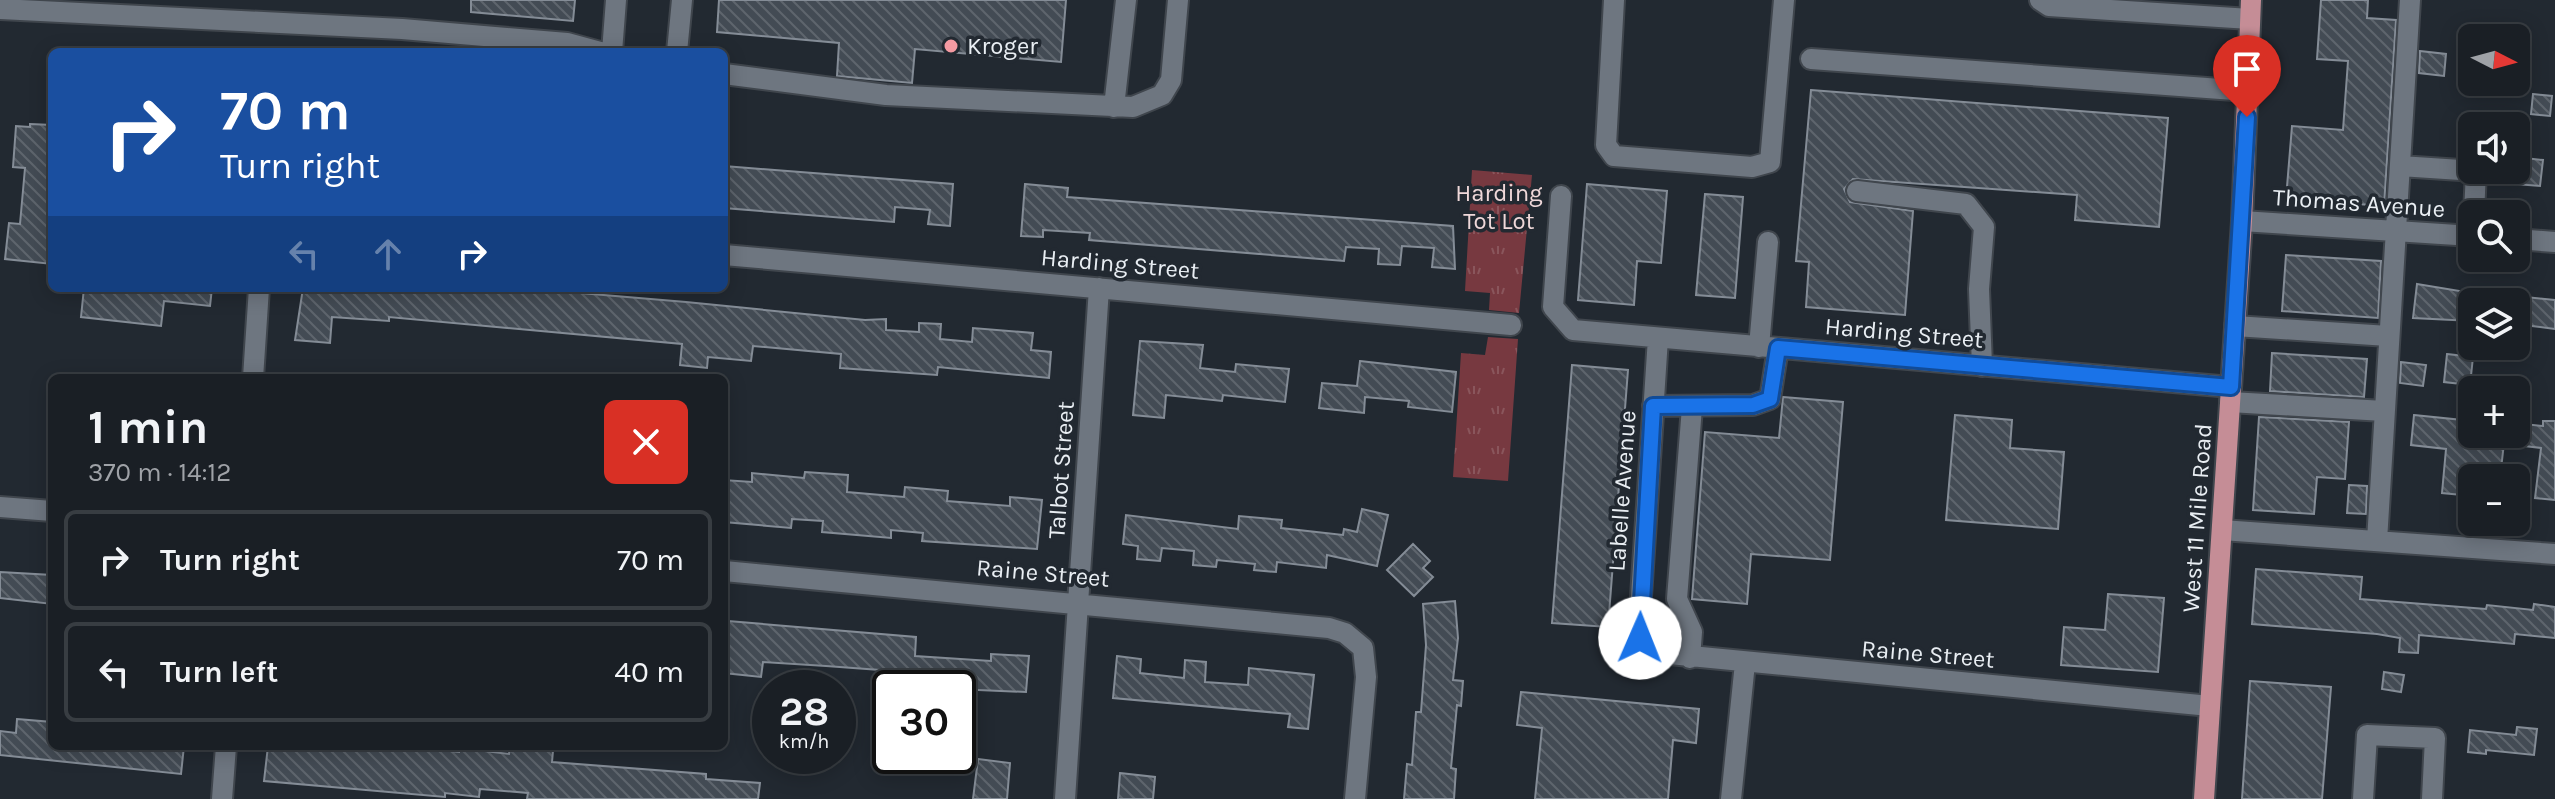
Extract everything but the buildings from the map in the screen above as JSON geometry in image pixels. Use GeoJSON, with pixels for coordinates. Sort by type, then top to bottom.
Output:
{"type":"FeatureCollection","features":[{"type":"Feature","properties":{"kind":"main road","name":"West 11 Mile Road"},"geometry":{"type":"LineString","coordinates":[[2204,799],[2242,221],[2250,10]]}},
{"type":"Feature","properties":{"kind":"street"},"geometry":{"type":"LineString","coordinates":[[612,48],[616,0]]}},
{"type":"Feature","properties":{"kind":"street"},"geometry":{"type":"LineString","coordinates":[[677,48],[682,0]]}},
{"type":"Feature","properties":{"kind":"street"},"geometry":{"type":"LineString","coordinates":[[1114,107],[1126,0]]}},
{"type":"Feature","properties":{"kind":"street"},"geometry":{"type":"LineString","coordinates":[[728,75],[886,95],[1133,107],[1162,95],[1171,80],[1178,0]]}},
{"type":"Feature","properties":{"kind":"street"},"geometry":{"type":"LineString","coordinates":[[1614,0],[1606,145],[1614,156],[1752,167],[1770,162],[1784,0]]}},
{"type":"Feature","properties":{"kind":"street"},"geometry":{"type":"LineString","coordinates":[[2040,0],[2049,6],[2250,10]]}},
{"type":"Feature","properties":{"kind":"street"},"geometry":{"type":"LineString","coordinates":[[2377,541],[2410,0]]}},
{"type":"Feature","properties":{"kind":"street"},"geometry":{"type":"LineString","coordinates":[[0,9],[32,6],[402,29],[567,43],[585,48]]}},
{"type":"Feature","properties":{"kind":"street"},"geometry":{"type":"LineString","coordinates":[[1811,59],[2248,91]]}},
{"type":"Feature","properties":{"kind":"street"},"geometry":{"type":"LineString","coordinates":[[2400,166],[2476,171],[2475,200]]}},
{"type":"Feature","properties":{"kind":"street"},"geometry":{"type":"LineString","coordinates":[[1857,191],[1966,204],[1984,227],[1979,289],[1982,366]]}},
{"type":"Feature","properties":{"kind":"street","name":"Harding Street"},"geometry":{"type":"LineString","coordinates":[[1561,196],[1553,307],[1573,330],[1982,366],[2384,411]]}},
{"type":"Feature","properties":{"kind":"street","name":"Thomas Avenue"},"geometry":{"type":"LineString","coordinates":[[2242,221],[2458,235]]}},
{"type":"Feature","properties":{"kind":"street"},"geometry":{"type":"LineString","coordinates":[[2530,240],[2555,242]]}},
{"type":"Feature","properties":{"kind":"street"},"geometry":{"type":"LineString","coordinates":[[1653,406],[1753,405],[1770,399],[1768,242]]}},
{"type":"Feature","properties":{"kind":"street","name":"Harding Street"},"geometry":{"type":"LineString","coordinates":[[728,255],[1511,325]]}},
{"type":"Feature","properties":{"kind":"street","name":"Talbot Street"},"geometry":{"type":"LineString","coordinates":[[1065,799],[1099,288]]}},
{"type":"Feature","properties":{"kind":"street"},"geometry":{"type":"LineString","coordinates":[[253,374],[259,292]]}},
{"type":"Feature","properties":{"kind":"street"},"geometry":{"type":"LineString","coordinates":[[2235,326],[2388,336]]}},
{"type":"Feature","properties":{"kind":"street","name":"Labelle Avenue"},"geometry":{"type":"LineString","coordinates":[[1644,647],[1639,627],[1658,338]]}},
{"type":"Feature","properties":{"kind":"street"},"geometry":{"type":"LineString","coordinates":[[1690,658],[1692,632],[1677,599],[1692,407]]}},
{"type":"Feature","properties":{"kind":"street"},"geometry":{"type":"LineString","coordinates":[[0,507],[48,511]]}},
{"type":"Feature","properties":{"kind":"street"},"geometry":{"type":"LineString","coordinates":[[2222,530],[2555,554]]}},
{"type":"Feature","properties":{"kind":"street","name":"Raine Street"},"geometry":{"type":"LineString","coordinates":[[728,571],[1079,602],[1329,628],[1345,633],[1363,648],[1366,677],[1355,799]]}},
{"type":"Feature","properties":{"kind":"street","name":"Raine Street"},"geometry":{"type":"LineString","coordinates":[[1644,647],[1656,655],[2210,706]]}},
{"type":"Feature","properties":{"kind":"street"},"geometry":{"type":"LineString","coordinates":[[1731,799],[1745,663]]}},
{"type":"Feature","properties":{"kind":"street"},"geometry":{"type":"LineString","coordinates":[[2363,799],[2367,735],[2435,738],[2432,799]]}},
{"type":"Feature","properties":{"kind":"street"},"geometry":{"type":"LineString","coordinates":[[222,799],[226,750]]}},
{"type":"Feature","properties":{"kind":"green space","name":"Harding Tot Lot"},"geometry":{"type":"Polygon","coordinates":[[[1472,170],[1532,175],[1519,313],[1489,310],[1490,293],[1465,291],[1472,170]]]}},
{"type":"Feature","properties":{"kind":"green space"},"geometry":{"type":"Polygon","coordinates":[[[1488,337],[1518,339],[1508,481],[1453,477],[1461,353],[1485,355],[1488,337]]]}},
{"type":"Feature","properties":{"kind":"place","name":"Kroger"},"geometry":{"type":"Point","coordinates":[951,46]}},
{"type":"Feature","properties":{"kind":"route"},"geometry":{"type":"LineString","coordinates":[[1640,638],[1653,406],[1753,405],[1770,399],[1778,348],[2231,387],[2247,117]]}}]}
